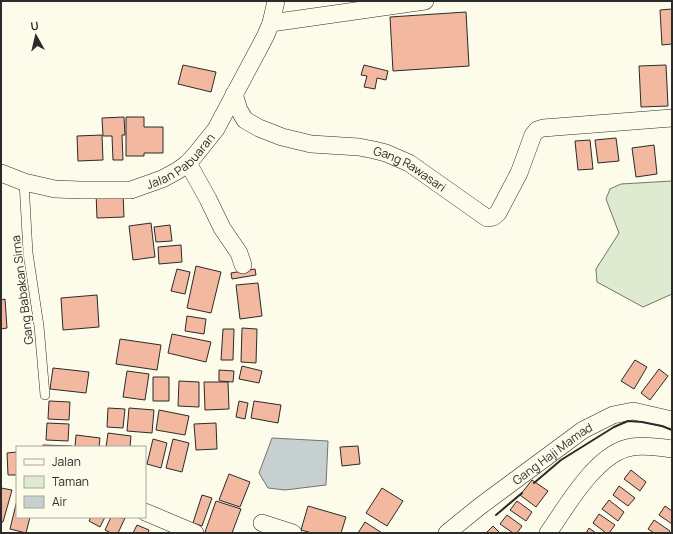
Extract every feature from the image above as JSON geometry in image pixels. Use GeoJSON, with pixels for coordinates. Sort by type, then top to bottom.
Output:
{"type":"FeatureCollection","features":[{"type":"Feature","properties":{"kind":"street","name":"Jalan Pabuaran"},"geometry":{"type":"LineString","coordinates":[[1,173],[24,182],[55,189],[131,190],[162,179],[177,170],[188,163],[216,129],[258,51],[271,23],[276,1]]}},
{"type":"Feature","properties":{"kind":"street"},"geometry":{"type":"LineString","coordinates":[[271,23],[425,1]]}},
{"type":"Feature","properties":{"kind":"street","name":"Gang Rawasari"},"geometry":{"type":"LineString","coordinates":[[234,94],[239,110],[245,120],[259,128],[282,137],[311,144],[358,147],[374,150],[399,158],[409,163],[487,218],[493,217],[498,213],[519,173],[533,135],[537,130],[543,128],[672,118]]}},
{"type":"Feature","properties":{"kind":"street"},"geometry":{"type":"LineString","coordinates":[[188,163],[222,228],[239,253],[244,264]]}},
{"type":"Feature","properties":{"kind":"street","name":"Gang Haji Mamad"},"geometry":{"type":"LineString","coordinates":[[447,533],[583,430],[613,414],[633,411],[672,420]]}},
{"type":"Feature","properties":{"kind":"street"},"geometry":{"type":"LineString","coordinates":[[548,533],[585,481],[602,462],[618,451],[632,447],[654,446],[672,449]]}},
{"type":"Feature","properties":{"kind":"street"},"geometry":{"type":"LineString","coordinates":[[146,512],[195,533]]}},
{"type":"Feature","properties":{"kind":"street"},"geometry":{"type":"LineString","coordinates":[[262,523],[292,533]]}},
{"type":"Feature","properties":{"kind":"lane","name":"Gang Babakan Sirna"},"geometry":{"type":"LineString","coordinates":[[24,182],[28,253],[39,326],[45,395]]}},
{"type":"Feature","properties":{"kind":"green space"},"geometry":{"type":"Polygon","coordinates":[[[672,181],[672,294],[643,307],[597,282],[596,269],[619,233],[606,199],[610,189],[621,184],[672,181]]]}},
{"type":"Feature","properties":{"kind":"water"},"geometry":{"type":"Polygon","coordinates":[[[272,438],[328,441],[326,485],[285,490],[268,488],[259,473],[272,438]]]}},
{"type":"Feature","properties":{"kind":"building"},"geometry":{"type":"Polygon","coordinates":[[[672,9],[672,44],[662,45],[660,10],[672,9]]]}},
{"type":"Feature","properties":{"kind":"building"},"geometry":{"type":"Polygon","coordinates":[[[466,12],[469,66],[393,71],[390,17],[466,12]]]}},
{"type":"Feature","properties":{"kind":"building"},"geometry":{"type":"Polygon","coordinates":[[[183,65],[216,72],[211,92],[178,84],[183,65]]]}},
{"type":"Feature","properties":{"kind":"building"},"geometry":{"type":"Polygon","coordinates":[[[364,65],[388,71],[386,80],[377,78],[375,89],[364,87],[367,76],[361,75],[364,65]]]}},
{"type":"Feature","properties":{"kind":"building"},"geometry":{"type":"Polygon","coordinates":[[[666,65],[668,106],[641,107],[639,66],[666,65]]]}},
{"type":"Feature","properties":{"kind":"building"},"geometry":{"type":"Polygon","coordinates":[[[124,117],[125,135],[122,135],[123,160],[113,160],[112,136],[103,136],[102,118],[124,117]]]}},
{"type":"Feature","properties":{"kind":"building"},"geometry":{"type":"Polygon","coordinates":[[[126,117],[144,117],[144,127],[163,127],[163,153],[144,153],[144,156],[126,156],[126,117]]]}},
{"type":"Feature","properties":{"kind":"building"},"geometry":{"type":"Polygon","coordinates":[[[102,135],[103,160],[78,161],[77,136],[102,135]]]}},
{"type":"Feature","properties":{"kind":"building"},"geometry":{"type":"Polygon","coordinates":[[[616,138],[619,161],[598,163],[595,140],[616,138]]]}},
{"type":"Feature","properties":{"kind":"building"},"geometry":{"type":"Polygon","coordinates":[[[590,140],[593,169],[578,170],[575,141],[590,140]]]}},
{"type":"Feature","properties":{"kind":"building"},"geometry":{"type":"Polygon","coordinates":[[[654,145],[657,174],[636,177],[632,148],[654,145]]]}},
{"type":"Feature","properties":{"kind":"building"},"geometry":{"type":"Polygon","coordinates":[[[123,192],[124,217],[97,218],[96,193],[123,192]]]}},
{"type":"Feature","properties":{"kind":"building"},"geometry":{"type":"Polygon","coordinates":[[[151,223],[155,257],[133,260],[129,226],[151,223]]]}},
{"type":"Feature","properties":{"kind":"building"},"geometry":{"type":"Polygon","coordinates":[[[170,225],[172,241],[156,242],[154,227],[170,225]]]}},
{"type":"Feature","properties":{"kind":"building"},"geometry":{"type":"Polygon","coordinates":[[[181,245],[182,262],[159,264],[158,247],[181,245]]]}},
{"type":"Feature","properties":{"kind":"building"},"geometry":{"type":"Polygon","coordinates":[[[196,266],[221,272],[211,313],[187,308],[196,266]]]}},
{"type":"Feature","properties":{"kind":"building"},"geometry":{"type":"Polygon","coordinates":[[[177,269],[190,272],[185,294],[171,291],[177,269]]]}},
{"type":"Feature","properties":{"kind":"building"},"geometry":{"type":"Polygon","coordinates":[[[255,269],[256,275],[232,279],[231,273],[255,269]]]}},
{"type":"Feature","properties":{"kind":"building"},"geometry":{"type":"Polygon","coordinates":[[[258,283],[262,316],[240,319],[236,285],[258,283]]]}},
{"type":"Feature","properties":{"kind":"building"},"geometry":{"type":"Polygon","coordinates":[[[97,295],[99,327],[63,330],[61,298],[97,295]]]}},
{"type":"Feature","properties":{"kind":"building"},"geometry":{"type":"Polygon","coordinates":[[[5,299],[7,328],[1,329],[1,300],[5,299]]]}},
{"type":"Feature","properties":{"kind":"building"},"geometry":{"type":"Polygon","coordinates":[[[187,316],[206,319],[204,334],[185,331],[187,316]]]}},
{"type":"Feature","properties":{"kind":"building"},"geometry":{"type":"Polygon","coordinates":[[[242,328],[257,329],[256,363],[241,362],[242,328]]]}},
{"type":"Feature","properties":{"kind":"building"},"geometry":{"type":"Polygon","coordinates":[[[223,329],[234,329],[233,360],[221,360],[223,329]]]}},
{"type":"Feature","properties":{"kind":"building"},"geometry":{"type":"Polygon","coordinates":[[[172,334],[211,342],[206,362],[168,353],[172,334]]]}},
{"type":"Feature","properties":{"kind":"building"},"geometry":{"type":"Polygon","coordinates":[[[120,339],[161,345],[157,370],[116,364],[120,339]]]}},
{"type":"Feature","properties":{"kind":"building"},"geometry":{"type":"Polygon","coordinates":[[[635,360],[647,367],[634,389],[621,381],[635,360]]]}},
{"type":"Feature","properties":{"kind":"building"},"geometry":{"type":"Polygon","coordinates":[[[242,366],[262,371],[259,383],[239,379],[242,366]]]}},
{"type":"Feature","properties":{"kind":"building"},"geometry":{"type":"Polygon","coordinates":[[[53,368],[89,372],[86,393],[50,389],[53,368]]]}},
{"type":"Feature","properties":{"kind":"building"},"geometry":{"type":"Polygon","coordinates":[[[659,369],[668,376],[650,400],[641,393],[659,369]]]}},
{"type":"Feature","properties":{"kind":"building"},"geometry":{"type":"Polygon","coordinates":[[[219,370],[234,371],[233,382],[219,381],[219,370]]]}},
{"type":"Feature","properties":{"kind":"building"},"geometry":{"type":"Polygon","coordinates":[[[127,371],[149,374],[145,400],[123,397],[127,371]]]}},
{"type":"Feature","properties":{"kind":"building"},"geometry":{"type":"Polygon","coordinates":[[[153,377],[169,377],[169,401],[153,401],[153,377]]]}},
{"type":"Feature","properties":{"kind":"building"},"geometry":{"type":"Polygon","coordinates":[[[179,381],[199,382],[199,407],[178,406],[179,381]]]}},
{"type":"Feature","properties":{"kind":"building"},"geometry":{"type":"Polygon","coordinates":[[[204,382],[228,382],[229,409],[205,410],[204,382]]]}},
{"type":"Feature","properties":{"kind":"building"},"geometry":{"type":"Polygon","coordinates":[[[49,401],[70,402],[69,420],[48,419],[49,401]]]}},
{"type":"Feature","properties":{"kind":"building"},"geometry":{"type":"Polygon","coordinates":[[[239,401],[248,403],[245,419],[236,417],[239,401]]]}},
{"type":"Feature","properties":{"kind":"building"},"geometry":{"type":"Polygon","coordinates":[[[254,401],[281,405],[278,423],[251,418],[254,401]]]}},
{"type":"Feature","properties":{"kind":"building"},"geometry":{"type":"Polygon","coordinates":[[[108,408],[125,409],[123,428],[107,427],[108,408]]]}},
{"type":"Feature","properties":{"kind":"building"},"geometry":{"type":"Polygon","coordinates":[[[129,408],[154,410],[152,433],[127,431],[129,408]]]}},
{"type":"Feature","properties":{"kind":"building"},"geometry":{"type":"Polygon","coordinates":[[[159,410],[189,416],[185,435],[156,430],[159,410]]]}},
{"type":"Feature","properties":{"kind":"building"},"geometry":{"type":"Polygon","coordinates":[[[47,423],[69,424],[68,441],[46,440],[47,423]]]}},
{"type":"Feature","properties":{"kind":"building"},"geometry":{"type":"Polygon","coordinates":[[[216,423],[217,449],[196,450],[194,424],[216,423]]]}},
{"type":"Feature","properties":{"kind":"building"},"geometry":{"type":"Polygon","coordinates":[[[108,433],[131,436],[130,446],[106,446],[108,433]]]}},
{"type":"Feature","properties":{"kind":"building"},"geometry":{"type":"Polygon","coordinates":[[[76,435],[100,438],[99,446],[75,446],[76,435]]]}},
{"type":"Feature","properties":{"kind":"building"},"geometry":{"type":"Polygon","coordinates":[[[153,439],[167,443],[161,468],[147,464],[153,439]]]}},
{"type":"Feature","properties":{"kind":"building"},"geometry":{"type":"Polygon","coordinates":[[[173,439],[189,443],[182,472],[166,468],[173,439]]]}},
{"type":"Feature","properties":{"kind":"building"},"geometry":{"type":"Polygon","coordinates":[[[43,445],[72,446],[43,446],[43,445]]]}},
{"type":"Feature","properties":{"kind":"building"},"geometry":{"type":"Polygon","coordinates":[[[358,446],[360,464],[342,466],[340,447],[358,446]]]}},
{"type":"Feature","properties":{"kind":"building"},"geometry":{"type":"Polygon","coordinates":[[[16,452],[16,475],[8,475],[7,453],[16,452]]]}},
{"type":"Feature","properties":{"kind":"building"},"geometry":{"type":"Polygon","coordinates":[[[631,470],[646,482],[640,491],[624,479],[631,470]]]}},
{"type":"Feature","properties":{"kind":"building"},"geometry":{"type":"Polygon","coordinates":[[[229,474],[250,482],[240,507],[219,500],[229,474]]]}},
{"type":"Feature","properties":{"kind":"building"},"geometry":{"type":"Polygon","coordinates":[[[532,480],[548,491],[536,507],[520,495],[532,480]]]}},
{"type":"Feature","properties":{"kind":"building"},"geometry":{"type":"Polygon","coordinates":[[[619,486],[635,498],[628,506],[613,495],[619,486]]]}},
{"type":"Feature","properties":{"kind":"building"},"geometry":{"type":"Polygon","coordinates":[[[1,488],[12,490],[3,522],[1,522],[1,488]]]}},
{"type":"Feature","properties":{"kind":"building"},"geometry":{"type":"Polygon","coordinates":[[[382,488],[403,501],[387,526],[366,513],[382,488]]]}},
{"type":"Feature","properties":{"kind":"building"},"geometry":{"type":"Polygon","coordinates":[[[202,495],[212,498],[202,526],[193,523],[202,495]]]}},
{"type":"Feature","properties":{"kind":"building"},"geometry":{"type":"Polygon","coordinates":[[[609,500],[624,512],[618,521],[602,509],[609,500]]]}},
{"type":"Feature","properties":{"kind":"building"},"geometry":{"type":"Polygon","coordinates":[[[216,501],[241,509],[232,533],[205,532],[216,501]]]}},
{"type":"Feature","properties":{"kind":"building"},"geometry":{"type":"Polygon","coordinates":[[[517,501],[532,512],[526,521],[510,510],[517,501]]]}},
{"type":"Feature","properties":{"kind":"building"},"geometry":{"type":"Polygon","coordinates":[[[16,504],[16,518],[30,518],[26,533],[10,529],[16,504]]]}},
{"type":"Feature","properties":{"kind":"building"},"geometry":{"type":"Polygon","coordinates":[[[308,506],[346,517],[341,533],[312,533],[301,530],[308,506]]]}},
{"type":"Feature","properties":{"kind":"building"},"geometry":{"type":"Polygon","coordinates":[[[665,506],[672,511],[672,524],[659,515],[665,506]]]}},
{"type":"Feature","properties":{"kind":"building"},"geometry":{"type":"Polygon","coordinates":[[[599,514],[615,525],[609,533],[606,533],[593,523],[599,514]]]}},
{"type":"Feature","properties":{"kind":"building"},"geometry":{"type":"Polygon","coordinates":[[[507,515],[522,526],[517,533],[513,533],[500,524],[507,515]]]}},
{"type":"Feature","properties":{"kind":"building"},"geometry":{"type":"Polygon","coordinates":[[[90,518],[104,518],[100,527],[89,521],[90,518]]]}},
{"type":"Feature","properties":{"kind":"building"},"geometry":{"type":"Polygon","coordinates":[[[111,518],[125,518],[118,533],[111,533],[105,530],[111,518]]]}},
{"type":"Feature","properties":{"kind":"building"},"geometry":{"type":"Polygon","coordinates":[[[654,520],[670,531],[669,533],[654,533],[648,529],[654,520]]]}},
{"type":"Feature","properties":{"kind":"building"},"geometry":{"type":"Polygon","coordinates":[[[365,522],[382,533],[358,533],[365,522]]]}},
{"type":"Feature","properties":{"kind":"building"},"geometry":{"type":"Polygon","coordinates":[[[137,525],[149,530],[148,533],[133,533],[137,525]]]}},
{"type":"Feature","properties":{"kind":"building"},"geometry":{"type":"Polygon","coordinates":[[[493,526],[500,533],[486,533],[493,526]]]}},
{"type":"Feature","properties":{"kind":"building"},"geometry":{"type":"Polygon","coordinates":[[[589,528],[596,533],[586,533],[589,528]]]}},
{"type":"Feature","properties":{"kind":"wall"},"geometry":{"type":"LineString","coordinates":[[534,483],[561,460],[614,427],[628,421],[662,426],[672,430]]}},
{"type":"Feature","properties":{"kind":"wall"},"geometry":{"type":"LineString","coordinates":[[496,515],[522,493]]}}]}
